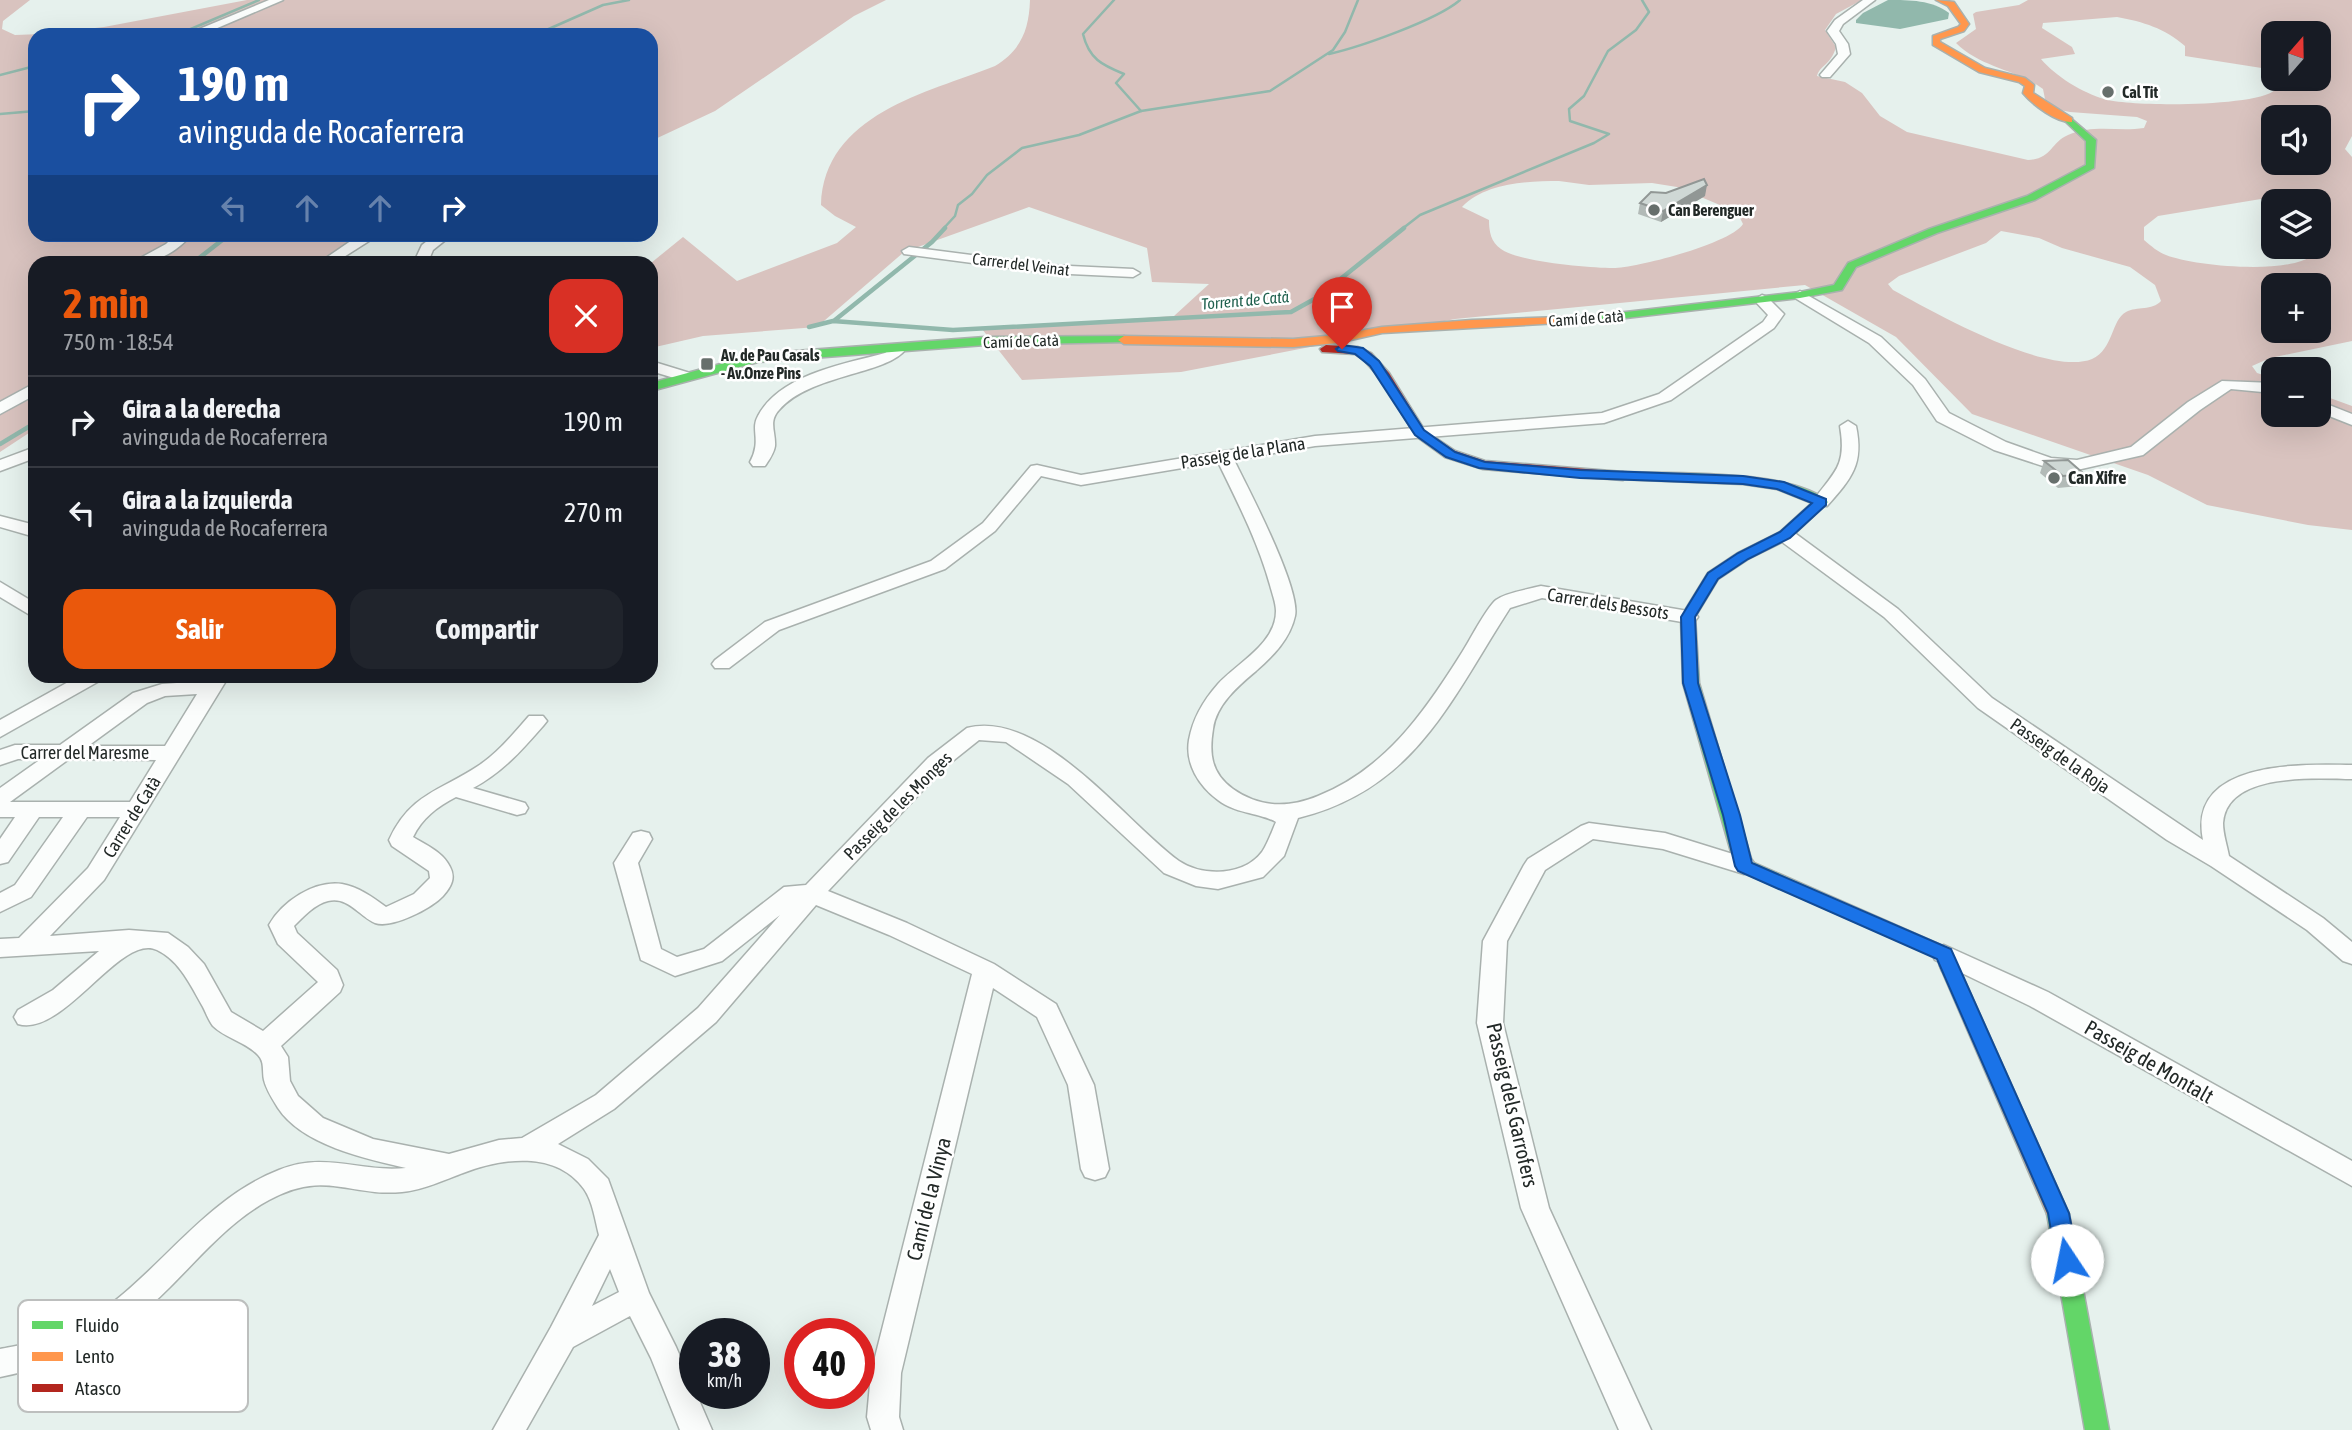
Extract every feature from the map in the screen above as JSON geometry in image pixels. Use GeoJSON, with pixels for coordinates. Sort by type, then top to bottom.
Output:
{"type":"FeatureCollection","features":[{"type":"Feature","properties":{"kind":"street"},"geometry":{"type":"LineString","coordinates":[[208,28],[278,0]]}},
{"type":"Feature","properties":{"kind":"street"},"geometry":{"type":"LineString","coordinates":[[1826,75],[1844,54],[1842,44],[1833,31],[1839,22],[1870,0]]}},
{"type":"Feature","properties":{"kind":"street","name":"Camí de Catà"},"geometry":{"type":"LineString","coordinates":[[658,385],[757,358],[985,341],[1192,340],[1293,343],[1336,339],[1382,330],[1472,323],[1597,319],[1762,300],[1838,288],[1852,265],[1933,230],[2031,198],[2091,166],[2091,140],[2070,120],[2036,101],[2028,93],[2030,85],[2022,80],[1982,70],[1936,43],[1936,38],[1961,29],[1965,24],[1951,4],[1940,0]]}},
{"type":"Feature","properties":{"kind":"street"},"geometry":{"type":"LineString","coordinates":[[152,256],[176,242]]}},
{"type":"Feature","properties":{"kind":"street"},"geometry":{"type":"LineString","coordinates":[[336,256],[356,242]]}},
{"type":"Feature","properties":{"kind":"street"},"geometry":{"type":"LineString","coordinates":[[424,256],[427,248],[435,242]]}},
{"type":"Feature","properties":{"kind":"street","name":"Carrer del Veinat"},"geometry":{"type":"LineString","coordinates":[[909,251],[1049,269],[1133,273]]}},
{"type":"Feature","properties":{"kind":"street"},"geometry":{"type":"LineString","coordinates":[[1800,295],[1875,340],[1919,382],[1943,417],[2000,446],[2049,463],[2077,465],[2137,451],[2194,406],[2228,384],[2261,387]]}},
{"type":"Feature","properties":{"kind":"street","name":"Passeig de la Plana"},"geometry":{"type":"LineString","coordinates":[[722,664],[772,626],[938,565],[989,527],[1037,470],[1081,480],[1315,441],[1581,422],[1604,418],[1665,397],[1769,325],[1776,314],[1762,300]]}},
{"type":"Feature","properties":{"kind":"street"},"geometry":{"type":"LineString","coordinates":[[1293,343],[1299,348],[1358,351],[1367,356],[1385,376],[1420,433],[1450,454],[1483,465],[1580,474],[1743,480],[1780,485],[1821,502]]}},
{"type":"Feature","properties":{"kind":"street"},"geometry":{"type":"LineString","coordinates":[[759,462],[766,448],[762,427],[766,415],[775,404],[808,382],[891,356],[898,349]]}},
{"type":"Feature","properties":{"kind":"street"},"geometry":{"type":"LineString","coordinates":[[658,368],[684,376]]}},
{"type":"Feature","properties":{"kind":"street"},"geometry":{"type":"LineString","coordinates":[[0,409],[28,392]]}},
{"type":"Feature","properties":{"kind":"street"},"geometry":{"type":"LineString","coordinates":[[2331,411],[2352,420]]}},
{"type":"Feature","properties":{"kind":"street"},"geometry":{"type":"LineString","coordinates":[[1848,426],[1853,444],[1848,472],[1821,502],[1785,535],[1743,556],[1713,576],[1688,617],[1690,683],[1744,866],[1944,954],[2058,1213],[2097,1430]]}},
{"type":"Feature","properties":{"kind":"street"},"geometry":{"type":"LineString","coordinates":[[0,466],[28,456]]}},
{"type":"Feature","properties":{"kind":"street","name":"Carrer dels Bessots"},"geometry":{"type":"LineString","coordinates":[[1224,456],[1271,553],[1286,613],[1280,633],[1254,662],[1227,684],[1203,717],[1198,749],[1205,774],[1223,794],[1256,809],[1286,814],[1338,798],[1379,774],[1438,709],[1503,604],[1541,592],[1688,617]]}},
{"type":"Feature","properties":{"kind":"street"},"geometry":{"type":"LineString","coordinates":[[0,521],[28,529]]}},
{"type":"Feature","properties":{"kind":"street","name":"Passeig de la Roja"},"geometry":{"type":"LineString","coordinates":[[1785,535],[1891,613],[1985,703],[2175,835],[2315,924],[2352,955]]}},
{"type":"Feature","properties":{"kind":"street"},"geometry":{"type":"LineString","coordinates":[[0,588],[28,607]]}},
{"type":"Feature","properties":{"kind":"street"},"geometry":{"type":"LineString","coordinates":[[21,715],[52,683]]}},
{"type":"Feature","properties":{"kind":"street"},"geometry":{"type":"LineString","coordinates":[[0,730],[21,715],[81,683]]}},
{"type":"Feature","properties":{"kind":"street"},"geometry":{"type":"LineString","coordinates":[[0,799],[140,698],[162,690],[204,683]]}},
{"type":"Feature","properties":{"kind":"street","name":"Carrer de Catà"},"geometry":{"type":"LineString","coordinates":[[27,945],[96,874],[215,683]]}},
{"type":"Feature","properties":{"kind":"street"},"geometry":{"type":"LineString","coordinates":[[265,1045],[331,985],[328,976],[287,938],[281,925],[292,911],[318,897],[338,891],[354,897],[382,916],[401,913],[424,899],[440,885],[443,875],[439,866],[400,840],[405,822],[428,803],[499,761],[536,721]]}},
{"type":"Feature","properties":{"kind":"street","name":"Passeig de les Monges"},"geometry":{"type":"LineString","coordinates":[[530,1147],[605,1102],[707,1015],[812,894],[936,763],[975,733],[1011,736],[1076,779],[1172,867],[1196,878],[1218,881],[1255,871],[1272,856],[1287,822],[1286,814]]}},
{"type":"Feature","properties":{"kind":"street","name":"Carrer del Maresme"},"geometry":{"type":"LineString","coordinates":[[0,758],[15,752],[171,753]]}},
{"type":"Feature","properties":{"kind":"street"},"geometry":{"type":"LineString","coordinates":[[2218,860],[2212,819],[2222,795],[2246,780],[2291,772],[2352,772]]}},
{"type":"Feature","properties":{"kind":"street"},"geometry":{"type":"LineString","coordinates":[[456,786],[467,794],[517,808]]}},
{"type":"Feature","properties":{"kind":"street"},"geometry":{"type":"LineString","coordinates":[[0,810],[136,809]]}},
{"type":"Feature","properties":{"kind":"street"},"geometry":{"type":"LineString","coordinates":[[0,856],[32,810]]}},
{"type":"Feature","properties":{"kind":"street"},"geometry":{"type":"LineString","coordinates":[[0,904],[23,891],[80,810]]}},
{"type":"Feature","properties":{"kind":"street","name":"Passeig dels Garrofers"},"geometry":{"type":"LineString","coordinates":[[1635,1430],[1535,1208],[1490,1023],[1495,941],[1536,865],[1589,831],[1665,841],[1744,866]]}},
{"type":"Feature","properties":{"kind":"street"},"geometry":{"type":"LineString","coordinates":[[641,839],[626,863],[650,954],[675,967],[713,955],[792,893],[812,894],[898,929],[985,970],[1047,1011],[1081,1085],[1095,1169]]}},
{"type":"Feature","properties":{"kind":"street"},"geometry":{"type":"LineString","coordinates":[[27,1017],[62,997],[129,939]]}},
{"type":"Feature","properties":{"kind":"street"},"geometry":{"type":"LineString","coordinates":[[0,948],[159,939],[179,953],[195,970],[222,1019],[265,1045],[275,1057],[277,1081],[289,1103],[313,1126],[370,1149],[450,1166]]}},
{"type":"Feature","properties":{"kind":"street","name":"Passeig de Montalt"},"geometry":{"type":"LineString","coordinates":[[1944,954],[2039,999],[2352,1175]]}},
{"type":"Feature","properties":{"kind":"street","name":"Camí de la Vinya"},"geometry":{"type":"LineString","coordinates":[[887,1430],[883,1417],[886,1373],[985,970]]}},
{"type":"Feature","properties":{"kind":"street"},"geometry":{"type":"LineString","coordinates":[[135,1300],[201,1236],[247,1199],[289,1177],[327,1170],[396,1182],[474,1157],[530,1147],[565,1157],[593,1179],[608,1210],[613,1235],[636,1298],[662,1349],[696,1430]]}},
{"type":"Feature","properties":{"kind":"street"},"geometry":{"type":"LineString","coordinates":[[509,1430],[562,1337],[613,1235]]}},
{"type":"Feature","properties":{"kind":"street"},"geometry":{"type":"LineString","coordinates":[[562,1337],[636,1298]]}},
{"type":"Feature","properties":{"kind":"street"},"geometry":{"type":"LineString","coordinates":[[0,1363],[18,1359]]}},
{"type":"Feature","properties":{"kind":"shaded area"},"geometry":{"type":"Polygon","coordinates":[[[0,0],[30,0],[3,21],[2,29],[15,35],[28,35],[28,242],[354,242],[329,256],[28,256],[28,434],[0,452],[0,0]]]}},
{"type":"Feature","properties":{"kind":"shaded area"},"geometry":{"type":"Polygon","coordinates":[[[247,0],[886,0],[854,16],[715,111],[658,138],[658,28],[95,28],[247,0]]]}},
{"type":"Feature","properties":{"kind":"shaded area"},"geometry":{"type":"Polygon","coordinates":[[[1030,0],[1862,0],[1836,14],[1825,30],[1836,47],[1817,76],[1845,82],[1862,93],[1880,116],[1907,132],[2028,160],[2042,157],[2062,138],[2077,132],[2144,128],[2147,121],[2137,117],[2060,110],[2045,99],[2043,89],[2033,82],[1976,58],[1956,43],[1976,29],[1973,14],[1976,12],[2019,5],[2028,0],[2352,0],[2352,136],[2345,149],[2352,157],[2352,341],[2275,357],[2261,357],[2261,362],[2252,366],[2261,374],[2261,427],[2331,427],[2331,398],[2352,406],[2352,530],[2308,525],[2207,505],[2148,475],[1972,414],[1896,337],[1805,285],[1455,319],[1181,372],[1022,380],[982,329],[1174,316],[1209,284],[1152,282],[1147,248],[1029,207],[904,252],[817,327],[703,336],[658,346],[658,257],[683,237],[737,281],[837,243],[856,227],[821,205],[827,174],[840,149],[859,128],[884,112],[911,98],[995,66],[1017,46],[1025,30],[1030,0]],[[2117,17],[2043,23],[2042,28],[2072,47],[2075,54],[2041,59],[2054,72],[2087,93],[2118,102],[2192,104],[2244,100],[2273,91],[2331,91],[2331,21],[2261,21],[2261,68],[2185,56],[2185,46],[2161,30],[2117,17]],[[1559,181],[1507,185],[1482,193],[1462,207],[1489,220],[1489,229],[1495,243],[1510,254],[1538,261],[1588,267],[1625,267],[1662,259],[1721,239],[1743,224],[1739,216],[1727,208],[1677,187],[1652,183],[1589,185],[1559,181]],[[2261,189],[2261,199],[2158,216],[2144,227],[2144,240],[2166,255],[2198,263],[2266,267],[2287,265],[2306,259],[2331,259],[2331,189],[2261,189]],[[2001,231],[1986,243],[1899,276],[1888,284],[1893,290],[1935,313],[1991,340],[2048,359],[2072,362],[2092,359],[2099,354],[2108,342],[2117,321],[2126,312],[2153,306],[2161,301],[2155,285],[2130,267],[2062,248],[2039,238],[2001,231]]]}},
{"type":"Feature","properties":{"kind":"shaded area"},"geometry":{"type":"Polygon","coordinates":[[[1888,0],[1935,5],[1949,13],[1948,19],[1900,29],[1856,23],[1863,13],[1888,0]]]}},
{"type":"Feature","properties":{"kind":"building"},"geometry":{"type":"Polygon","coordinates":[[[1704,179],[1707,185],[1663,211],[1640,203],[1651,192],[1666,193],[1704,179]]]}},
{"type":"Feature","properties":{"kind":"building"},"geometry":{"type":"Polygon","coordinates":[[[2068,460],[2084,474],[2063,476],[2044,461],[2068,460]]]}},
{"type":"Feature","properties":{"kind":"waterway"},"geometry":{"type":"LineString","coordinates":[[193,28],[259,0]]}},
{"type":"Feature","properties":{"kind":"waterway"},"geometry":{"type":"LineString","coordinates":[[551,28],[603,5],[629,0]]}},
{"type":"Feature","properties":{"kind":"waterway"},"geometry":{"type":"LineString","coordinates":[[1114,0],[1083,34],[1089,50],[1098,60],[1124,74],[1116,83],[1141,111]]}},
{"type":"Feature","properties":{"kind":"waterway"},"geometry":{"type":"LineString","coordinates":[[1141,111],[1270,91],[1333,50],[1345,32],[1358,0]]}},
{"type":"Feature","properties":{"kind":"waterway"},"geometry":{"type":"LineString","coordinates":[[1329,54],[1417,24],[1460,0]]}},
{"type":"Feature","properties":{"kind":"waterway","name":"Torrent de Catà"},"geometry":{"type":"LineString","coordinates":[[1402,229],[1420,215],[1594,143],[1609,134],[1570,121],[1569,109],[1584,96],[1608,51],[1636,30],[1649,12],[1642,0]]}},
{"type":"Feature","properties":{"kind":"waterway"},"geometry":{"type":"LineString","coordinates":[[0,75],[28,68]]}},
{"type":"Feature","properties":{"kind":"waterway"},"geometry":{"type":"LineString","coordinates":[[943,229],[955,216],[958,205],[972,194],[987,175],[1022,148],[1079,135],[1141,111]]}},
{"type":"Feature","properties":{"kind":"waterway"},"geometry":{"type":"LineString","coordinates":[[0,114],[28,112]]}},
{"type":"Feature","properties":{"kind":"waterway"},"geometry":{"type":"LineString","coordinates":[[835,320],[932,242],[945,228]]}},
{"type":"Feature","properties":{"kind":"waterway","name":"Torrent de Catà"},"geometry":{"type":"LineString","coordinates":[[809,327],[833,321],[953,330],[1291,312],[1318,297],[1404,228]]}},
{"type":"Feature","properties":{"kind":"waterway"},"geometry":{"type":"LineString","coordinates":[[202,256],[220,242]]}},
{"type":"Feature","properties":{"kind":"waterway"},"geometry":{"type":"LineString","coordinates":[[0,444],[28,427]]}},
{"type":"Feature","properties":{"kind":"traffic: fast"},"geometry":{"type":"LineString","coordinates":[[1591,319],[1800,295],[1838,288],[1852,265],[1933,231],[2031,198],[2091,166],[2091,140],[2069,120]]}},
{"type":"Feature","properties":{"kind":"traffic: fast"},"geometry":{"type":"LineString","coordinates":[[658,385],[757,358],[985,341],[1124,340]]}},
{"type":"Feature","properties":{"kind":"traffic: fast"},"geometry":{"type":"LineString","coordinates":[[1623,476],[1743,480],[1780,485],[1821,502],[1785,535],[1743,556],[1713,576],[1688,617],[1691,683],[1744,866],[1944,954],[1949,966]]}},
{"type":"Feature","properties":{"kind":"traffic: fast"},"geometry":{"type":"LineString","coordinates":[[2058,1214],[2097,1430]]}},
{"type":"Feature","properties":{"kind":"traffic: slow"},"geometry":{"type":"LineString","coordinates":[[1940,0],[1951,4],[1965,24],[1961,29],[1936,38],[1936,43],[1982,70],[2022,80],[2030,85],[2028,93],[2036,101],[2069,120]]}},
{"type":"Feature","properties":{"kind":"traffic: slow"},"geometry":{"type":"LineString","coordinates":[[1124,340],[1293,343],[1337,339],[1382,330],[1472,323],[1591,319]]}},
{"type":"Feature","properties":{"kind":"traffic: slow"},"geometry":{"type":"LineString","coordinates":[[1949,966],[2058,1214]]}},
{"type":"Feature","properties":{"kind":"traffic: jam"},"geometry":{"type":"LineString","coordinates":[[1326,349],[1358,351],[1367,356],[1385,376],[1420,433],[1450,454],[1483,465],[1623,476]]}},
{"type":"Feature","properties":{"kind":"place","name":"Cal Tit"},"geometry":{"type":"Point","coordinates":[2108,92]}},
{"type":"Feature","properties":{"kind":"place","name":"Can Berenguer"},"geometry":{"type":"Point","coordinates":[1654,210]}},
{"type":"Feature","properties":{"kind":"place","name":"Av. de Pau Casals - Av.Onze Pins"},"geometry":{"type":"Point","coordinates":[707,364]}},
{"type":"Feature","properties":{"kind":"place","name":"Can Xifre"},"geometry":{"type":"Point","coordinates":[2054,478]}},
{"type":"Feature","properties":{"kind":"route"},"geometry":{"type":"LineString","coordinates":[[1342,349],[1358,351],[1375,364],[1420,433],[1450,454],[1483,465],[1580,474],[1743,480],[1780,485],[1821,502],[1785,535],[1743,556],[1713,576],[1688,617],[1690,683],[1744,866],[1944,954],[2058,1213],[2067,1260]]}}]}
